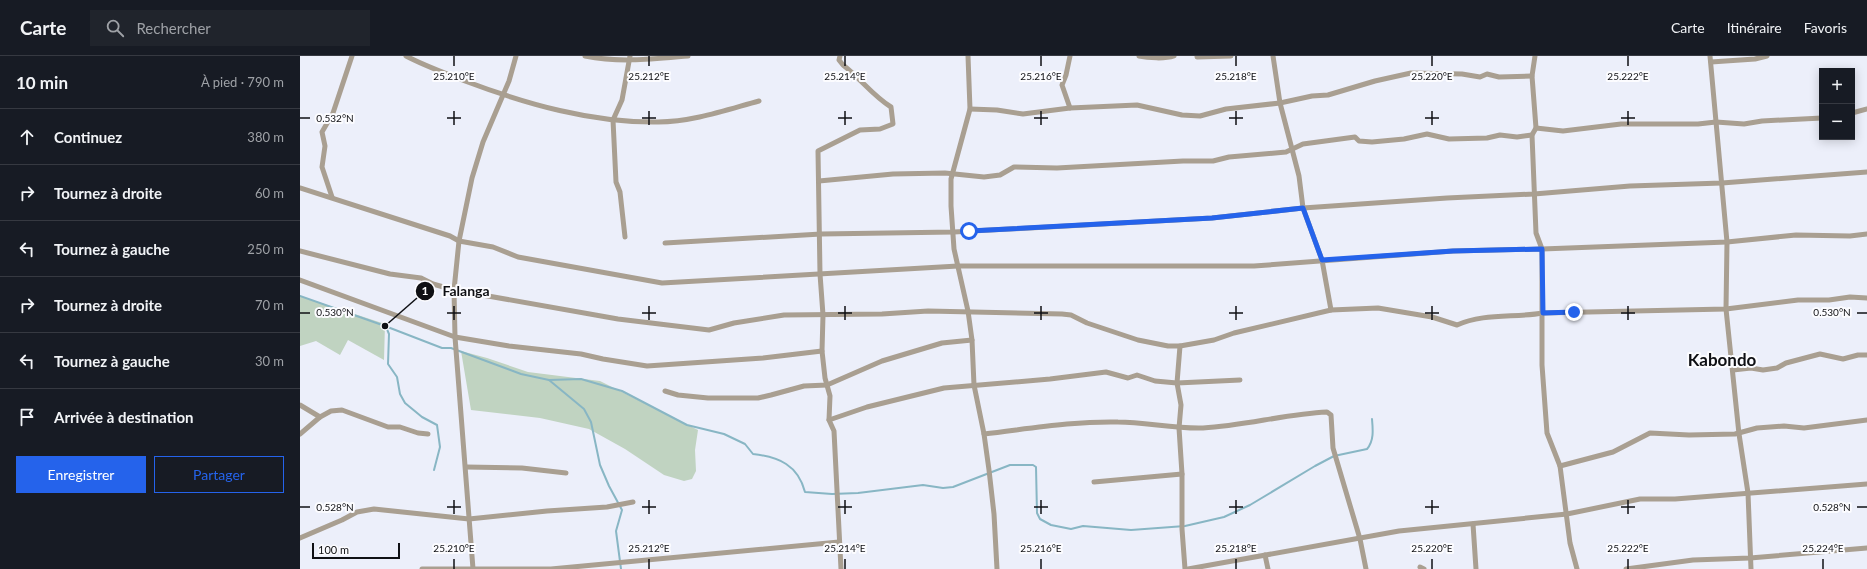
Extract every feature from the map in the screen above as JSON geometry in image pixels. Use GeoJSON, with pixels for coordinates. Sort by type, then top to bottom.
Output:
{"type":"FeatureCollection","features":[{"type":"Feature","properties":{"kind":"street"},"geometry":{"type":"LineString","coordinates":[[332,197],[322,168],[325,146],[322,132],[333,113],[352,56]]}},
{"type":"Feature","properties":{"kind":"street"},"geometry":{"type":"LineString","coordinates":[[406,56],[503,95],[538,105],[613,120],[658,122],[695,118],[759,101]]}},
{"type":"Feature","properties":{"kind":"street"},"geometry":{"type":"LineString","coordinates":[[473,569],[456,354],[454,290],[459,241],[466,204],[483,142],[495,110],[503,95],[516,56]]}},
{"type":"Feature","properties":{"kind":"street"},"geometry":{"type":"LineString","coordinates":[[585,56],[629,58],[688,56]]}},
{"type":"Feature","properties":{"kind":"street"},"geometry":{"type":"LineString","coordinates":[[840,56],[839,60],[843,65],[875,93],[879,99],[891,106],[893,124],[880,130],[860,130],[820,149],[820,274],[823,315],[822,351],[830,396],[829,420],[834,431],[841,569]]}},
{"type":"Feature","properties":{"kind":"street"},"geometry":{"type":"LineString","coordinates":[[968,56],[970,109],[952,176],[951,206],[954,249],[968,311],[972,340],[974,385],[984,434],[989,470],[994,514],[997,569]]}},
{"type":"Feature","properties":{"kind":"street"},"geometry":{"type":"LineString","coordinates":[[1070,56],[1062,85],[1070,108]]}},
{"type":"Feature","properties":{"kind":"street"},"geometry":{"type":"LineString","coordinates":[[1139,56],[1150,59],[1174,56]]}},
{"type":"Feature","properties":{"kind":"street"},"geometry":{"type":"LineString","coordinates":[[1197,57],[1231,56]]}},
{"type":"Feature","properties":{"kind":"street"},"geometry":{"type":"LineString","coordinates":[[1273,56],[1280,103],[1299,176],[1303,208],[1322,260],[1331,310]]}},
{"type":"Feature","properties":{"kind":"street"},"geometry":{"type":"LineString","coordinates":[[1535,56],[1532,76],[1536,128],[1532,135],[1536,233],[1542,249],[1542,365],[1547,433],[1560,466],[1570,543],[1577,569]]}},
{"type":"Feature","properties":{"kind":"street"},"geometry":{"type":"LineString","coordinates":[[1710,56],[1727,242],[1726,309],[1739,434],[1748,493],[1751,569]]}},
{"type":"Feature","properties":{"kind":"street"},"geometry":{"type":"LineString","coordinates":[[1711,62],[1756,59],[1767,56]]}},
{"type":"Feature","properties":{"kind":"street"},"geometry":{"type":"LineString","coordinates":[[625,237],[620,192],[616,182],[613,120],[622,100],[629,58]]}},
{"type":"Feature","properties":{"kind":"street"},"geometry":{"type":"LineString","coordinates":[[970,109],[997,110],[1023,114],[1070,108],[1137,105],[1182,115],[1200,116],[1226,109],[1280,103],[1312,96],[1328,95],[1375,81],[1411,73],[1462,74],[1480,77],[1487,74],[1498,77],[1532,76]]}},
{"type":"Feature","properties":{"kind":"street"},"geometry":{"type":"LineString","coordinates":[[1855,112],[1867,109]]}},
{"type":"Feature","properties":{"kind":"street"},"geometry":{"type":"LineString","coordinates":[[1536,128],[1562,131],[1621,124],[1698,124],[1716,122],[1744,124],[1762,121],[1819,118]]}},
{"type":"Feature","properties":{"kind":"street"},"geometry":{"type":"LineString","coordinates":[[819,181],[887,175],[945,173],[952,176],[984,177],[1000,175],[1014,168],[1057,168],[1183,161],[1213,161],[1229,157],[1286,152],[1303,144],[1338,141],[1345,137],[1355,137],[1359,141],[1372,142],[1404,139],[1427,134],[1449,140],[1487,138],[1500,135],[1517,137],[1532,135]]}},
{"type":"Feature","properties":{"kind":"street"},"geometry":{"type":"LineString","coordinates":[[665,243],[821,234],[954,232],[1212,218],[1303,208],[1447,198],[1534,194],[1630,186],[1722,183],[1867,172]]}},
{"type":"Feature","properties":{"kind":"street"},"geometry":{"type":"LineString","coordinates":[[300,188],[450,236],[459,241],[493,247],[518,257],[662,283],[958,266],[1254,266],[1453,251],[1727,242],[1796,235],[1850,236],[1867,234]]}},
{"type":"Feature","properties":{"kind":"street"},"geometry":{"type":"LineString","coordinates":[[300,251],[390,274],[421,278],[433,284],[454,290],[618,319],[695,329],[709,330],[734,323],[784,315],[968,311],[985,313],[1071,315],[1087,323],[1138,340],[1168,346],[1180,346],[1214,340],[1234,333],[1331,310],[1378,308],[1432,317],[1457,325],[1468,320],[1526,316],[1543,313],[1726,309],[1798,300],[1829,300],[1850,297],[1867,298]]}},
{"type":"Feature","properties":{"kind":"street"},"geometry":{"type":"LineString","coordinates":[[300,280],[455,337],[509,346],[581,354],[647,366],[763,358],[822,351]]}},
{"type":"Feature","properties":{"kind":"street"},"geometry":{"type":"LineString","coordinates":[[665,391],[678,396],[708,398],[758,398],[804,386],[827,385],[882,361],[942,343],[972,340]]}},
{"type":"Feature","properties":{"kind":"street"},"geometry":{"type":"LineString","coordinates":[[1180,346],[1177,383],[1181,405],[1179,428],[1182,474],[1182,527],[1187,569],[1399,531],[1566,514],[1640,498],[1675,499],[1867,484]]}},
{"type":"Feature","properties":{"kind":"street"},"geometry":{"type":"LineString","coordinates":[[1733,370],[1750,368],[1763,370],[1777,368],[1786,363],[1820,354],[1843,359],[1858,355],[1867,355]]}},
{"type":"Feature","properties":{"kind":"street"},"geometry":{"type":"LineString","coordinates":[[829,420],[867,407],[928,392],[974,385],[1050,379],[1106,372],[1128,378],[1137,375],[1155,381],[1177,383],[1240,380]]}},
{"type":"Feature","properties":{"kind":"street"},"geometry":{"type":"LineString","coordinates":[[300,405],[320,417]]}},
{"type":"Feature","properties":{"kind":"street"},"geometry":{"type":"LineString","coordinates":[[300,434],[320,417],[331,411],[342,410],[388,427],[400,427],[418,433],[428,434]]}},
{"type":"Feature","properties":{"kind":"street"},"geometry":{"type":"LineString","coordinates":[[984,434],[1095,422],[1141,423],[1179,428],[1203,428],[1252,423],[1327,412],[1332,415],[1334,452],[1360,539],[1366,569]]}},
{"type":"Feature","properties":{"kind":"street"},"geometry":{"type":"LineString","coordinates":[[1560,466],[1613,452],[1650,433],[1686,435],[1739,434],[1757,428],[1784,426],[1808,428],[1867,420]]}},
{"type":"Feature","properties":{"kind":"street"},"geometry":{"type":"LineString","coordinates":[[466,467],[522,468],[566,473]]}},
{"type":"Feature","properties":{"kind":"street"},"geometry":{"type":"LineString","coordinates":[[1094,482],[1182,474]]}},
{"type":"Feature","properties":{"kind":"street"},"geometry":{"type":"LineString","coordinates":[[300,538],[357,512],[374,509],[470,519],[616,506],[632,502]]}},
{"type":"Feature","properties":{"kind":"street"},"geometry":{"type":"LineString","coordinates":[[1473,524],[1476,569]]}},
{"type":"Feature","properties":{"kind":"street"},"geometry":{"type":"LineString","coordinates":[[422,569],[551,568],[839,542]]}},
{"type":"Feature","properties":{"kind":"street"},"geometry":{"type":"LineString","coordinates":[[1626,569],[1693,560],[1750,558],[1867,548]]}},
{"type":"Feature","properties":{"kind":"street"},"geometry":{"type":"LineString","coordinates":[[1265,555],[1268,569]]}},
{"type":"Feature","properties":{"kind":"green space"},"geometry":{"type":"Polygon","coordinates":[[[300,296],[385,324],[384,360],[348,340],[340,355],[316,341],[300,346],[300,296]]]}},
{"type":"Feature","properties":{"kind":"green space"},"geometry":{"type":"Polygon","coordinates":[[[461,351],[528,372],[600,381],[698,430],[695,450],[696,471],[692,479],[684,481],[664,475],[625,449],[589,429],[540,418],[471,410],[461,351]]]}},
{"type":"Feature","properties":{"kind":"waterway"},"geometry":{"type":"LineString","coordinates":[[300,296],[442,348],[451,348],[521,374],[549,380],[584,409],[591,422],[600,465],[622,510],[616,531],[621,569]]}},
{"type":"Feature","properties":{"kind":"waterway"},"geometry":{"type":"LineString","coordinates":[[386,327],[389,334],[388,364],[397,377],[400,394],[405,403],[422,417],[437,425],[440,447],[434,470]]}},
{"type":"Feature","properties":{"kind":"waterway"},"geometry":{"type":"LineString","coordinates":[[549,380],[581,379],[622,391],[687,425],[724,434],[745,444],[753,454],[771,457],[786,464],[798,475],[805,492],[832,494],[858,493],[923,485],[943,488],[953,487],[1010,465],[1033,465],[1036,467],[1037,513],[1040,519],[1051,525],[1071,529],[1083,526],[1131,530],[1185,526],[1224,517],[1250,505],[1334,456],[1367,449],[1372,439],[1372,419]]}},
{"type":"Feature","properties":{"kind":"place","name":"Falanga"},"geometry":{"type":"Point","coordinates":[385,326]}},
{"type":"Feature","properties":{"kind":"district","name":"Kabondo"},"geometry":{"type":"Point","coordinates":[1722,360]}},
{"type":"Feature","properties":{"kind":"route"},"geometry":{"type":"LineString","coordinates":[[969,231],[1212,218],[1303,208],[1322,260],[1453,251],[1542,249],[1543,313],[1574,312]]}}]}
